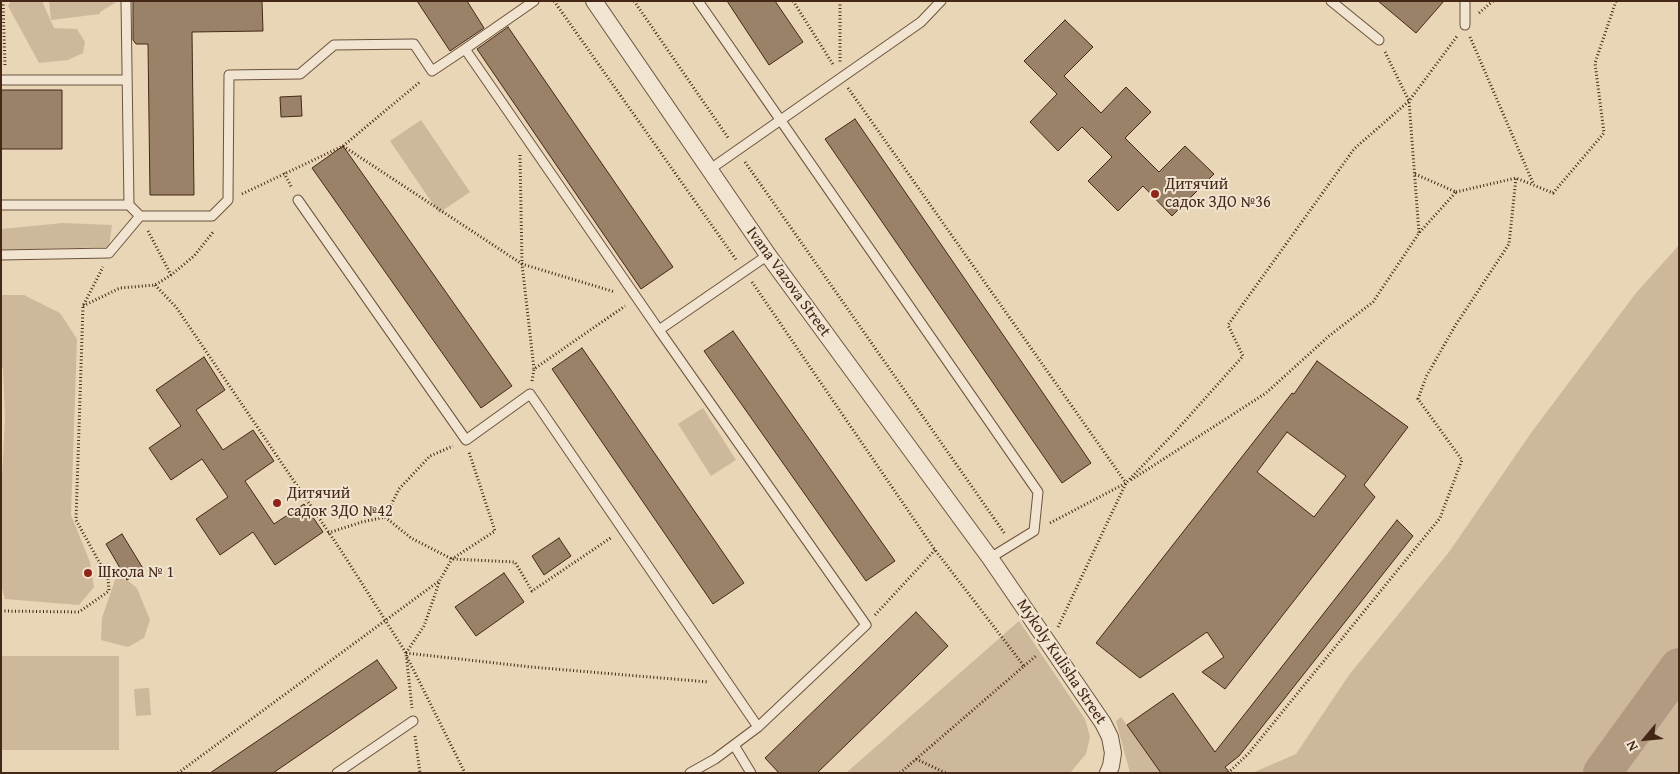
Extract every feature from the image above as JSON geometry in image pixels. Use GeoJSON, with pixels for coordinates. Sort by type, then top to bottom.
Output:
{"type":"FeatureCollection","features":[{"type":"Feature","properties":{"kind":"street","name":"Ivana Vazova Street"},"geometry":{"type":"LineString","coordinates":[[594,1],[768,255],[990,558]]}},
{"type":"Feature","properties":{"kind":"street","name":"Mykoly Kulisha Street"},"geometry":{"type":"LineString","coordinates":[[990,558],[1103,723],[1110,737],[1113,753],[1108,773]]}},
{"type":"Feature","properties":{"kind":"lane"},"geometry":{"type":"LineString","coordinates":[[126,1],[129,205],[140,216],[212,216],[228,200],[229,75],[300,74],[334,45],[369,44],[414,44],[432,71],[534,1]]}},
{"type":"Feature","properties":{"kind":"lane"},"geometry":{"type":"LineString","coordinates":[[698,1],[1038,492],[1034,531],[990,558]]}},
{"type":"Feature","properties":{"kind":"lane"},"geometry":{"type":"LineString","coordinates":[[709,170],[921,22],[941,1]]}},
{"type":"Feature","properties":{"kind":"lane"},"geometry":{"type":"LineString","coordinates":[[1331,1],[1379,40]]}},
{"type":"Feature","properties":{"kind":"lane"},"geometry":{"type":"LineString","coordinates":[[1465,1],[1465,25]]}},
{"type":"Feature","properties":{"kind":"lane"},"geometry":{"type":"LineString","coordinates":[[465,49],[866,625],[758,727],[715,759],[690,773]]}},
{"type":"Feature","properties":{"kind":"lane"},"geometry":{"type":"LineString","coordinates":[[3,80],[127,80]]}},
{"type":"Feature","properties":{"kind":"lane"},"geometry":{"type":"LineString","coordinates":[[298,200],[466,440],[530,394],[758,727]]}},
{"type":"Feature","properties":{"kind":"lane"},"geometry":{"type":"LineString","coordinates":[[1,206],[129,205]]}},
{"type":"Feature","properties":{"kind":"lane"},"geometry":{"type":"LineString","coordinates":[[1,255],[110,253],[140,216]]}},
{"type":"Feature","properties":{"kind":"lane"},"geometry":{"type":"LineString","coordinates":[[659,330],[768,255]]}},
{"type":"Feature","properties":{"kind":"lane"},"geometry":{"type":"LineString","coordinates":[[337,773],[413,722]]}},
{"type":"Feature","properties":{"kind":"lane"},"geometry":{"type":"LineString","coordinates":[[734,745],[751,773]]}},
{"type":"Feature","properties":{"kind":"path"},"geometry":{"type":"LineString","coordinates":[[3,1],[3,80]]}},
{"type":"Feature","properties":{"kind":"path"},"geometry":{"type":"LineString","coordinates":[[634,1],[1012,545]]}},
{"type":"Feature","properties":{"kind":"path"},"geometry":{"type":"LineString","coordinates":[[792,1],[841,77],[1126,483]]}},
{"type":"Feature","properties":{"kind":"path"},"geometry":{"type":"LineString","coordinates":[[840,1],[841,77]]}},
{"type":"Feature","properties":{"kind":"path"},"geometry":{"type":"LineString","coordinates":[[1034,531],[1126,483],[1266,393],[1329,336],[1373,302],[1419,233],[1456,192],[1516,178],[1553,193],[1604,133],[1595,64],[1616,1]]}},
{"type":"Feature","properties":{"kind":"path"},"geometry":{"type":"LineString","coordinates":[[1050,645],[1126,483],[1243,356],[1228,325],[1354,149],[1409,101],[1465,25]]}},
{"type":"Feature","properties":{"kind":"path"},"geometry":{"type":"LineString","coordinates":[[1465,25],[1533,184]]}},
{"type":"Feature","properties":{"kind":"path"},"geometry":{"type":"LineString","coordinates":[[1379,40],[1409,101],[1419,233]]}},
{"type":"Feature","properties":{"kind":"path"},"geometry":{"type":"LineString","coordinates":[[228,200],[343,146],[432,71]]}},
{"type":"Feature","properties":{"kind":"path"},"geometry":{"type":"LineString","coordinates":[[519,127],[522,264],[534,369],[530,394]]}},
{"type":"Feature","properties":{"kind":"path"},"geometry":{"type":"LineString","coordinates":[[343,146],[522,264],[637,298]]}},
{"type":"Feature","properties":{"kind":"path"},"geometry":{"type":"LineString","coordinates":[[1415,174],[1456,192]]}},
{"type":"Feature","properties":{"kind":"path"},"geometry":{"type":"LineString","coordinates":[[1228,773],[1250,753],[1440,518],[1462,460],[1418,399],[1426,377],[1455,326],[1509,244],[1516,178]]}},
{"type":"Feature","properties":{"kind":"path"},"geometry":{"type":"LineString","coordinates":[[140,216],[171,275]]}},
{"type":"Feature","properties":{"kind":"path"},"geometry":{"type":"LineString","coordinates":[[83,306],[120,288],[155,285],[171,275],[194,256],[215,229]]}},
{"type":"Feature","properties":{"kind":"path"},"geometry":{"type":"LineString","coordinates":[[1,611],[79,612],[109,591],[108,578],[76,520],[83,306],[110,253]]}},
{"type":"Feature","properties":{"kind":"path"},"geometry":{"type":"LineString","coordinates":[[155,285],[176,307],[328,533],[406,654],[465,773]]}},
{"type":"Feature","properties":{"kind":"path"},"geometry":{"type":"LineString","coordinates":[[534,369],[637,298]]}},
{"type":"Feature","properties":{"kind":"path"},"geometry":{"type":"LineString","coordinates":[[385,517],[399,489],[430,456],[466,440],[495,531],[452,559],[440,580],[424,626],[406,654],[420,773]]}},
{"type":"Feature","properties":{"kind":"path"},"geometry":{"type":"LineString","coordinates":[[328,533],[385,517]]}},
{"type":"Feature","properties":{"kind":"path"},"geometry":{"type":"LineString","coordinates":[[385,517],[411,538],[452,559],[515,562],[532,591],[622,529]]}},
{"type":"Feature","properties":{"kind":"path"},"geometry":{"type":"LineString","coordinates":[[866,625],[935,550],[1024,666],[900,773]]}},
{"type":"Feature","properties":{"kind":"path"},"geometry":{"type":"LineString","coordinates":[[178,773],[440,580]]}},
{"type":"Feature","properties":{"kind":"path"},"geometry":{"type":"LineString","coordinates":[[406,654],[530,667],[728,683]]}},
{"type":"Feature","properties":{"kind":"path"},"geometry":{"type":"LineString","coordinates":[[916,759],[946,773]]}},
{"type":"Feature","properties":{"kind":"shaded area"},"geometry":{"type":"Polygon","coordinates":[[[11,1],[42,1],[54,28],[77,29],[85,42],[83,53],[68,60],[39,63],[8,6],[11,1]]]}},
{"type":"Feature","properties":{"kind":"shaded area"},"geometry":{"type":"Polygon","coordinates":[[[49,1],[118,1],[100,12],[100,14],[51,20],[49,1]]]}},
{"type":"Feature","properties":{"kind":"shaded area"},"geometry":{"type":"Polygon","coordinates":[[[421,120],[470,192],[439,213],[390,141],[421,120]]]}},
{"type":"Feature","properties":{"kind":"shaded area"},"geometry":{"type":"Polygon","coordinates":[[[63,223],[112,225],[109,247],[1,250],[1,229],[63,223]]]}},
{"type":"Feature","properties":{"kind":"shaded area"},"geometry":{"type":"Polygon","coordinates":[[[1679,245],[1679,773],[1252,773],[1296,754],[1349,675],[1449,552],[1531,433],[1636,293],[1679,245]]]}},
{"type":"Feature","properties":{"kind":"shaded area"},"geometry":{"type":"Polygon","coordinates":[[[1,295],[24,295],[60,313],[77,339],[71,515],[90,562],[94,587],[79,605],[5,599],[1,585],[1,495],[5,418],[3,368],[1,367],[1,295]]]}},
{"type":"Feature","properties":{"kind":"shaded area"},"geometry":{"type":"Polygon","coordinates":[[[703,408],[736,460],[711,476],[678,424],[703,408]]]}},
{"type":"Feature","properties":{"kind":"shaded area"},"geometry":{"type":"Polygon","coordinates":[[[116,577],[127,580],[137,588],[150,620],[144,638],[128,647],[101,640],[102,618],[116,577]]]}},
{"type":"Feature","properties":{"kind":"shaded area"},"geometry":{"type":"Polygon","coordinates":[[[1019,621],[1085,719],[1090,737],[1086,754],[1070,773],[846,773],[1019,621]]]}},
{"type":"Feature","properties":{"kind":"shaded area"},"geometry":{"type":"Polygon","coordinates":[[[1,656],[119,656],[119,750],[1,750],[1,656]]]}},
{"type":"Feature","properties":{"kind":"shaded area"},"geometry":{"type":"Polygon","coordinates":[[[149,688],[151,715],[136,716],[134,689],[149,688]]]}},
{"type":"Feature","properties":{"kind":"shaded area"},"geometry":{"type":"Polygon","coordinates":[[[1121,717],[1161,773],[1130,773],[1116,721],[1121,717]]]}},
{"type":"Feature","properties":{"kind":"building"},"geometry":{"type":"Polygon","coordinates":[[[133,1],[262,1],[263,31],[192,32],[194,195],[150,195],[148,44],[136,44],[133,40],[133,1]]]}},
{"type":"Feature","properties":{"kind":"building"},"geometry":{"type":"Polygon","coordinates":[[[417,1],[467,1],[484,28],[450,51],[417,1]]]}},
{"type":"Feature","properties":{"kind":"building"},"geometry":{"type":"Polygon","coordinates":[[[727,1],[775,1],[803,42],[769,65],[727,1]]]}},
{"type":"Feature","properties":{"kind":"building"},"geometry":{"type":"Polygon","coordinates":[[[1378,1],[1444,1],[1416,33],[1378,1]]]}},
{"type":"Feature","properties":{"kind":"building"},"geometry":{"type":"Polygon","coordinates":[[[1065,20],[1093,47],[1064,76],[1101,113],[1126,87],[1151,112],[1125,138],[1159,172],[1185,146],[1214,174],[1172,216],[1143,186],[1118,211],[1088,181],[1112,157],[1082,127],[1058,151],[1030,122],[1057,94],[1024,61],[1065,20]]]}},
{"type":"Feature","properties":{"kind":"building"},"geometry":{"type":"Polygon","coordinates":[[[508,27],[673,267],[641,289],[477,49],[508,27]]]}},
{"type":"Feature","properties":{"kind":"building"},"geometry":{"type":"Polygon","coordinates":[[[1,90],[62,90],[62,149],[1,149],[1,90]]]}},
{"type":"Feature","properties":{"kind":"building"},"geometry":{"type":"Polygon","coordinates":[[[301,96],[302,116],[281,117],[280,97],[301,96]]]}},
{"type":"Feature","properties":{"kind":"building"},"geometry":{"type":"Polygon","coordinates":[[[855,119],[1091,463],[1062,483],[825,139],[855,119]]]}},
{"type":"Feature","properties":{"kind":"building"},"geometry":{"type":"Polygon","coordinates":[[[343,146],[512,386],[481,408],[312,168],[343,146]]]}},
{"type":"Feature","properties":{"kind":"building"},"geometry":{"type":"Polygon","coordinates":[[[733,331],[895,561],[866,581],[704,351],[733,331]]]}},
{"type":"Feature","properties":{"kind":"building"},"geometry":{"type":"Polygon","coordinates":[[[582,348],[744,583],[713,604],[552,369],[582,348]]]}},
{"type":"Feature","properties":{"kind":"building"},"geometry":{"type":"Polygon","coordinates":[[[204,357],[225,390],[196,410],[223,450],[253,430],[274,461],[245,481],[274,524],[304,504],[323,532],[275,565],[253,532],[220,555],[196,519],[228,497],[202,459],[171,480],[149,448],[181,426],[156,390],[204,357]]]}},
{"type":"Feature","properties":{"kind":"building"},"geometry":{"type":"Polygon","coordinates":[[[1317,361],[1408,427],[1364,485],[1375,497],[1225,689],[1202,672],[1224,657],[1207,632],[1140,678],[1096,643],[1292,393],[1294,394],[1317,361]],[[1287,432],[1257,472],[1314,517],[1346,476],[1287,432]]]}},
{"type":"Feature","properties":{"kind":"building"},"geometry":{"type":"Polygon","coordinates":[[[1397,520],[1413,536],[1239,756],[1225,767],[1230,773],[1161,773],[1127,725],[1173,693],[1215,752],[1397,520]]]}},
{"type":"Feature","properties":{"kind":"building"},"geometry":{"type":"Polygon","coordinates":[[[122,534],[144,570],[127,580],[106,544],[122,534]]]}},
{"type":"Feature","properties":{"kind":"building"},"geometry":{"type":"Polygon","coordinates":[[[559,538],[571,556],[544,575],[532,556],[559,538]]]}},
{"type":"Feature","properties":{"kind":"building"},"geometry":{"type":"Polygon","coordinates":[[[504,573],[524,602],[476,636],[455,607],[504,573]]]}},
{"type":"Feature","properties":{"kind":"building"},"geometry":{"type":"Polygon","coordinates":[[[916,612],[948,646],[817,773],[779,773],[765,758],[916,612]]]}},
{"type":"Feature","properties":{"kind":"building"},"geometry":{"type":"Polygon","coordinates":[[[377,660],[397,688],[273,773],[210,773],[377,660]]]}},
{"type":"Feature","properties":{"kind":"waterway"},"geometry":{"type":"LineString","coordinates":[[1602,773],[1679,667]]}},
{"type":"Feature","properties":{"kind":"place","name":"Дитячий садок ЗДО №36"},"geometry":{"type":"Point","coordinates":[1155,194]}},
{"type":"Feature","properties":{"kind":"place","name":"Дитячий садок ЗДО №42"},"geometry":{"type":"Point","coordinates":[277,503]}},
{"type":"Feature","properties":{"kind":"place","name":"Школа № 1"},"geometry":{"type":"Point","coordinates":[88,573]}}]}
